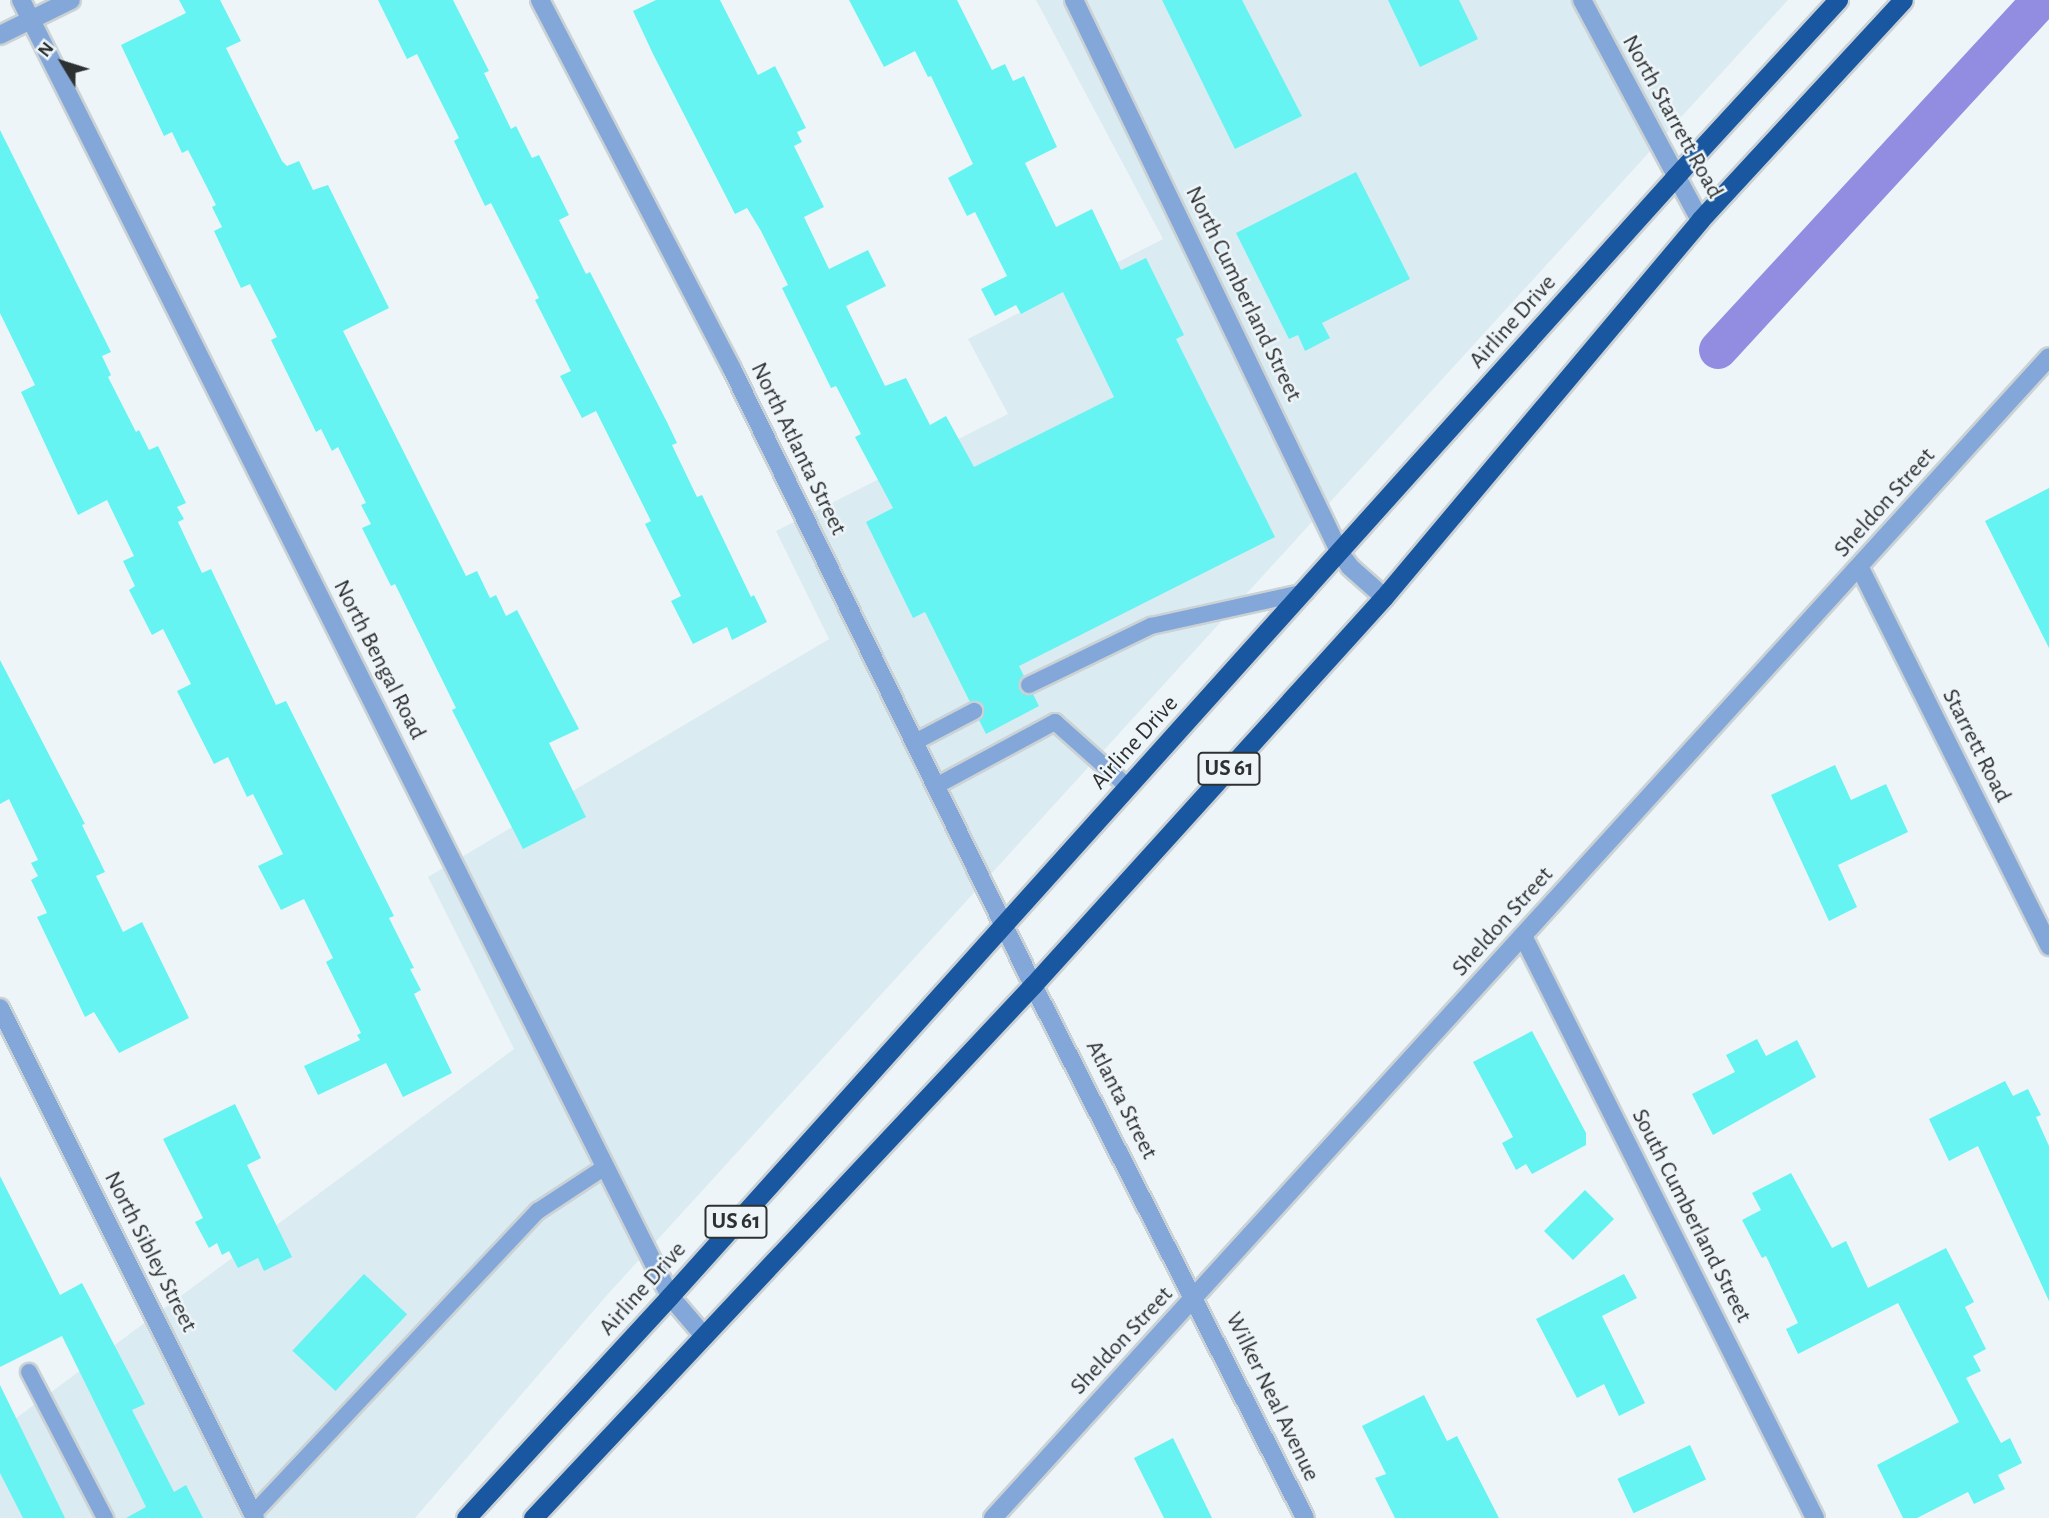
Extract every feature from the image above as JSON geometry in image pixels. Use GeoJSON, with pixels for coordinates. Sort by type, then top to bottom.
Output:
{"type":"FeatureCollection","features":[{"type":"Feature","properties":{"kind":"highway","name":"Airline Drive"},"geometry":{"type":"LineString","coordinates":[[466,1518],[670,1296],[1675,177],[1838,0]]}},
{"type":"Feature","properties":{"kind":"highway","name":"US 61"},"geometry":{"type":"LineString","coordinates":[[533,1518],[1033,985],[1384,597],[1700,220],[1903,0]]}},
{"type":"Feature","properties":{"kind":"street","name":"North Bengal Road"},"geometry":{"type":"LineString","coordinates":[[21,0],[670,1296],[704,1336]]}},
{"type":"Feature","properties":{"kind":"street"},"geometry":{"type":"LineString","coordinates":[[0,35],[71,0]]}},
{"type":"Feature","properties":{"kind":"street","name":"North Atlanta Street"},"geometry":{"type":"LineString","coordinates":[[540,0],[732,369],[1004,923]]}},
{"type":"Feature","properties":{"kind":"street","name":"North Cumberland Street"},"geometry":{"type":"LineString","coordinates":[[1074,0],[1340,553],[1350,567],[1384,597]]}},
{"type":"Feature","properties":{"kind":"street","name":"North Starrett Road"},"geometry":{"type":"LineString","coordinates":[[1581,0],[1700,220]]}},
{"type":"Feature","properties":{"kind":"street","name":"Sheldon Street"},"geometry":{"type":"LineString","coordinates":[[993,1518],[1860,568],[2049,357]]}},
{"type":"Feature","properties":{"kind":"street","name":"Starrett Road"},"geometry":{"type":"LineString","coordinates":[[1860,568],[2049,946]]}},
{"type":"Feature","properties":{"kind":"street","name":"Atlanta Street"},"geometry":{"type":"LineString","coordinates":[[1004,923],[1033,985],[1195,1298]]}},
{"type":"Feature","properties":{"kind":"street","name":"South Cumberland Street"},"geometry":{"type":"LineString","coordinates":[[1523,936],[1815,1518]]}},
{"type":"Feature","properties":{"kind":"street","name":"North Sibley Street"},"geometry":{"type":"LineString","coordinates":[[0,1007],[254,1516]]}},
{"type":"Feature","properties":{"kind":"street","name":"Wilker Neal Avenue"},"geometry":{"type":"LineString","coordinates":[[1195,1298],[1305,1518]]}},
{"type":"Feature","properties":{"kind":"lane"},"geometry":{"type":"LineString","coordinates":[[1029,685],[1151,626],[1305,592]]}},
{"type":"Feature","properties":{"kind":"lane"},"geometry":{"type":"LineString","coordinates":[[915,742],[974,711]]}},
{"type":"Feature","properties":{"kind":"lane"},"geometry":{"type":"LineString","coordinates":[[936,786],[1055,722],[1128,787]]}},
{"type":"Feature","properties":{"kind":"lane"},"geometry":{"type":"LineString","coordinates":[[254,1516],[538,1211],[605,1167]]}},
{"type":"Feature","properties":{"kind":"lane"},"geometry":{"type":"LineString","coordinates":[[29,1372],[105,1518]]}},
{"type":"Feature","properties":{"kind":"shaded area"},"geometry":{"type":"Polygon","coordinates":[[[1036,0],[1788,0],[608,1294],[415,1518],[0,1518],[0,1430],[514,1049],[428,877],[829,639],[776,531],[1008,414],[968,339],[1163,239],[1036,0]]]}},
{"type":"Feature","properties":{"kind":"building"},"geometry":{"type":"Polygon","coordinates":[[[179,0],[220,0],[241,41],[226,48],[282,161],[287,166],[299,161],[313,190],[328,185],[389,308],[343,331],[466,576],[477,571],[490,598],[496,595],[506,616],[517,610],[579,729],[549,743],[586,817],[523,849],[452,710],[456,708],[395,584],[391,586],[362,528],[371,524],[361,505],[366,503],[338,447],[332,451],[321,429],[316,432],[271,340],[277,337],[250,284],[241,288],[214,231],[222,227],[212,207],[216,205],[188,150],[182,153],[172,132],[164,136],[121,45],[186,13],[179,0]]]}},
{"type":"Feature","properties":{"kind":"building"},"geometry":{"type":"Polygon","coordinates":[[[378,0],[453,0],[489,71],[484,73],[511,129],[516,126],[532,158],[539,155],[569,215],[559,220],[586,274],[590,272],[667,422],[677,443],[672,445],[697,497],[702,495],[751,597],[754,595],[767,622],[732,640],[727,627],[693,644],[671,601],[681,596],[645,524],[651,521],[596,411],[582,418],[560,376],[571,371],[535,300],[539,298],[491,203],[485,206],[454,141],[459,138],[417,54],[407,59],[378,0]]]}},
{"type":"Feature","properties":{"kind":"building"},"geometry":{"type":"Polygon","coordinates":[[[656,0],[720,0],[758,75],[775,66],[806,128],[797,132],[802,142],[794,146],[824,207],[804,217],[829,269],[868,250],[886,286],[846,306],[885,386],[906,378],[930,425],[946,416],[974,467],[1114,397],[1063,292],[1021,314],[1016,305],[995,316],[981,289],[1007,276],[975,212],[967,216],[948,178],[973,164],[931,76],[928,77],[915,51],[884,67],[849,0],[957,0],[992,70],[1005,64],[1013,81],[1024,76],[1057,147],[1025,163],[1056,227],[1092,209],[1121,270],[1146,258],[1184,335],[1176,339],[1275,537],[1019,666],[1024,676],[1019,684],[1020,690],[1028,695],[1033,694],[1039,706],[986,734],[979,720],[984,712],[983,706],[975,701],[970,702],[925,612],[913,618],[866,522],[893,508],[855,437],[861,434],[836,386],[831,388],[782,288],[788,285],[761,231],[747,208],[735,214],[633,11],[656,0]]]}},
{"type":"Feature","properties":{"kind":"building"},"geometry":{"type":"Polygon","coordinates":[[[1162,0],[1242,0],[1302,116],[1235,149],[1162,0]]]}},
{"type":"Feature","properties":{"kind":"building"},"geometry":{"type":"Polygon","coordinates":[[[1388,0],[1459,0],[1478,39],[1420,67],[1388,0]]]}},
{"type":"Feature","properties":{"kind":"building"},"geometry":{"type":"Polygon","coordinates":[[[0,130],[111,352],[102,356],[111,375],[108,377],[136,432],[139,430],[149,450],[158,446],[186,503],[177,507],[184,519],[178,522],[202,573],[211,569],[276,705],[286,701],[394,916],[389,918],[414,968],[410,969],[421,990],[414,994],[452,1073],[403,1097],[386,1063],[318,1095],[304,1066],[360,1040],[357,1035],[361,1033],[326,962],[333,958],[304,899],[281,910],[258,866],[283,854],[253,794],[247,797],[228,757],[214,764],[177,691],[191,684],[163,629],[152,635],[129,590],[135,586],[123,561],[134,556],[107,500],[78,515],[21,392],[35,385],[0,313],[0,130]]]}},
{"type":"Feature","properties":{"kind":"building"},"geometry":{"type":"Polygon","coordinates":[[[1356,172],[1410,279],[1322,323],[1330,338],[1305,351],[1298,335],[1289,339],[1236,233],[1356,172]]]}},
{"type":"Feature","properties":{"kind":"building"},"geometry":{"type":"Polygon","coordinates":[[[2049,488],[2049,648],[1985,521],[2049,488]]]}},
{"type":"Feature","properties":{"kind":"building"},"geometry":{"type":"Polygon","coordinates":[[[0,660],[85,824],[82,825],[105,872],[96,876],[123,932],[142,922],[189,1018],[119,1053],[94,1012],[85,1017],[37,917],[47,913],[31,880],[38,876],[31,863],[38,860],[9,799],[0,804],[0,660]]]}},
{"type":"Feature","properties":{"kind":"building"},"geometry":{"type":"Polygon","coordinates":[[[1835,765],[1851,800],[1886,784],[1908,832],[1838,865],[1857,907],[1829,921],[1771,795],[1835,765]]]}},
{"type":"Feature","properties":{"kind":"building"},"geometry":{"type":"Polygon","coordinates":[[[1532,1031],[1586,1133],[1586,1145],[1532,1174],[1526,1164],[1516,1170],[1502,1143],[1513,1137],[1473,1062],[1532,1031]]]}},
{"type":"Feature","properties":{"kind":"building"},"geometry":{"type":"Polygon","coordinates":[[[1757,1039],[1766,1056],[1797,1040],[1816,1077],[1713,1135],[1692,1094],[1735,1072],[1726,1055],[1757,1039]]]}},
{"type":"Feature","properties":{"kind":"building"},"geometry":{"type":"Polygon","coordinates":[[[2005,1081],[2013,1096],[2028,1089],[2041,1115],[2036,1117],[2049,1146],[2049,1301],[1978,1146],[1949,1161],[1929,1119],[2005,1081]]]}},
{"type":"Feature","properties":{"kind":"building"},"geometry":{"type":"Polygon","coordinates":[[[235,1104],[261,1158],[247,1165],[292,1257],[264,1271],[258,1258],[238,1268],[229,1251],[222,1255],[217,1243],[209,1248],[195,1222],[203,1218],[163,1139],[235,1104]]]}},
{"type":"Feature","properties":{"kind":"building"},"geometry":{"type":"Polygon","coordinates":[[[1791,1173],[1832,1248],[1846,1241],[1868,1288],[1946,1248],[1974,1302],[1965,1307],[1986,1349],[1973,1356],[1981,1371],[1966,1378],[2001,1443],[2010,1438],[2022,1463],[1998,1475],[2005,1489],[1974,1504],[1968,1492],[1917,1518],[1903,1518],[1877,1465],[1959,1422],[1898,1303],[1798,1354],[1786,1329],[1798,1323],[1766,1256],[1762,1258],[1742,1220],[1761,1210],[1752,1193],[1791,1173]]]}},
{"type":"Feature","properties":{"kind":"building"},"geometry":{"type":"Polygon","coordinates":[[[0,1176],[60,1295],[82,1283],[145,1404],[132,1410],[174,1492],[186,1485],[203,1518],[126,1518],[146,1507],[62,1336],[0,1367],[0,1176]]]}},
{"type":"Feature","properties":{"kind":"building"},"geometry":{"type":"Polygon","coordinates":[[[1585,1190],[1614,1219],[1573,1260],[1544,1231],[1585,1190]]]}},
{"type":"Feature","properties":{"kind":"building"},"geometry":{"type":"Polygon","coordinates":[[[364,1274],[407,1314],[336,1391],[292,1351],[364,1274]]]}},
{"type":"Feature","properties":{"kind":"building"},"geometry":{"type":"Polygon","coordinates":[[[1624,1274],[1637,1298],[1602,1316],[1645,1403],[1619,1416],[1604,1384],[1577,1398],[1536,1319],[1624,1274]]]}},
{"type":"Feature","properties":{"kind":"building"},"geometry":{"type":"Polygon","coordinates":[[[0,1385],[65,1518],[23,1518],[0,1473],[0,1385]]]}},
{"type":"Feature","properties":{"kind":"building"},"geometry":{"type":"Polygon","coordinates":[[[1424,1395],[1447,1441],[1457,1436],[1499,1518],[1395,1518],[1375,1478],[1386,1474],[1362,1426],[1424,1395]]]}},
{"type":"Feature","properties":{"kind":"building"},"geometry":{"type":"Polygon","coordinates":[[[1173,1438],[1212,1518],[1164,1518],[1134,1458],[1173,1438]]]}},
{"type":"Feature","properties":{"kind":"building"},"geometry":{"type":"Polygon","coordinates":[[[1690,1445],[1706,1479],[1634,1513],[1617,1479],[1690,1445]]]}},
{"type":"Feature","properties":{"kind":"waterway"},"geometry":{"type":"LineString","coordinates":[[1718,350],[2041,0]]}}]}
